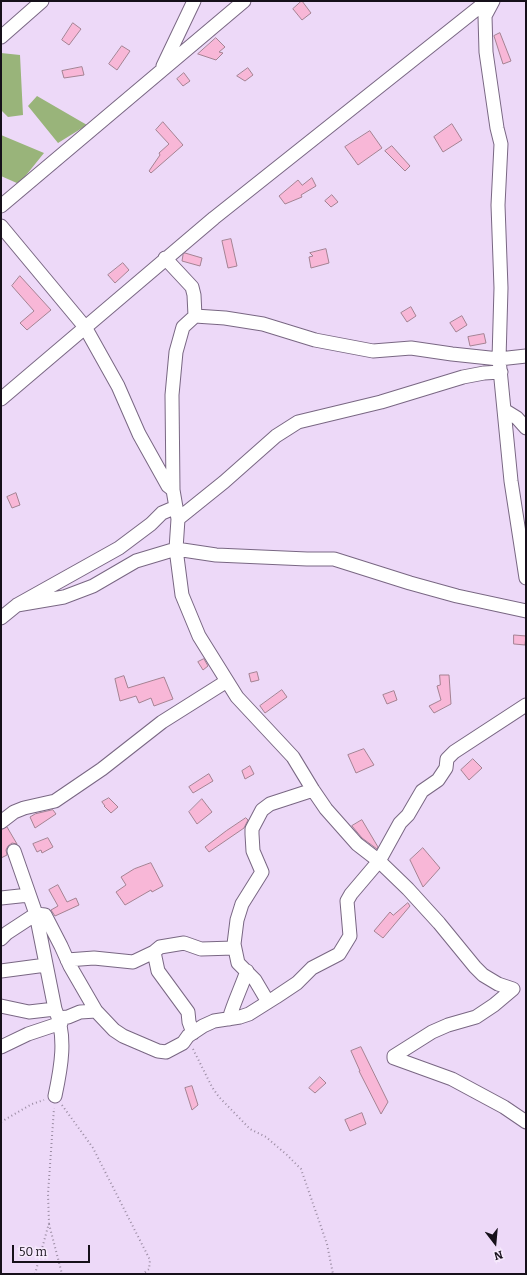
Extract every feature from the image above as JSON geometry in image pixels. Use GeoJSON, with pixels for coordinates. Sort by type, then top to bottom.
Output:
{"type":"FeatureCollection","features":[{"type":"Feature","properties":{"kind":"street"},"geometry":{"type":"LineString","coordinates":[[1,36],[42,1]]}},
{"type":"Feature","properties":{"kind":"street"},"geometry":{"type":"LineString","coordinates":[[161,70],[194,1]]}},
{"type":"Feature","properties":{"kind":"street"},"geometry":{"type":"LineString","coordinates":[[1,206],[244,1]]}},
{"type":"Feature","properties":{"kind":"street"},"geometry":{"type":"LineString","coordinates":[[1,399],[165,258],[487,1]]}},
{"type":"Feature","properties":{"kind":"street"},"geometry":{"type":"LineString","coordinates":[[493,1],[485,16],[486,52],[497,128],[501,144],[498,205],[501,288],[499,359],[511,481],[521,516],[526,578]]}},
{"type":"Feature","properties":{"kind":"street"},"geometry":{"type":"LineString","coordinates":[[1,226],[85,327],[118,386],[139,434],[168,486],[173,490]]}},
{"type":"Feature","properties":{"kind":"street"},"geometry":{"type":"LineString","coordinates":[[165,258],[192,287],[195,316]]}},
{"type":"Feature","properties":{"kind":"street"},"geometry":{"type":"LineString","coordinates":[[520,991],[498,984],[483,974],[408,889],[357,844],[326,809],[293,757],[237,697],[198,636],[182,595],[176,549],[177,513],[173,490],[172,395],[176,352],[183,327],[195,316],[225,318],[263,324],[315,340],[374,351],[411,348],[499,359],[526,356]]}},
{"type":"Feature","properties":{"kind":"street"},"geometry":{"type":"LineString","coordinates":[[1,618],[17,605],[119,548],[162,514],[177,513],[224,482],[276,436],[298,422],[380,402],[463,377],[484,373],[501,372]]}},
{"type":"Feature","properties":{"kind":"street"},"geometry":{"type":"LineString","coordinates":[[504,410],[517,418],[526,428]]}},
{"type":"Feature","properties":{"kind":"street"},"geometry":{"type":"LineString","coordinates":[[17,605],[64,597],[93,586],[136,561],[176,549],[216,555],[334,559],[410,584],[526,611]]}},
{"type":"Feature","properties":{"kind":"street"},"geometry":{"type":"LineString","coordinates":[[1,822],[14,812],[55,800],[102,769],[162,722],[227,681]]}},
{"type":"Feature","properties":{"kind":"street"},"geometry":{"type":"LineString","coordinates":[[1,939],[7,933],[36,914],[45,915],[78,981],[96,1011],[114,1030],[123,1036],[158,1051],[166,1052],[183,1043],[190,1034],[214,1021],[240,1017],[268,1002],[297,983],[312,968],[339,954],[350,936],[347,901],[351,894],[379,862],[400,823],[408,815],[422,791],[438,780],[446,768],[448,759],[454,752],[526,706]]}},
{"type":"Feature","properties":{"kind":"street"},"geometry":{"type":"LineString","coordinates":[[268,1002],[255,980],[238,963],[234,948],[237,920],[242,904],[262,872],[253,851],[252,834],[255,823],[262,810],[270,804],[313,790]]}},
{"type":"Feature","properties":{"kind":"street"},"geometry":{"type":"LineString","coordinates":[[14,851],[36,914],[58,1016],[61,1067],[55,1096]]}},
{"type":"Feature","properties":{"kind":"street"},"geometry":{"type":"LineString","coordinates":[[1,898],[29,895]]}},
{"type":"Feature","properties":{"kind":"street"},"geometry":{"type":"LineString","coordinates":[[67,960],[94,958],[133,962],[154,952],[160,947],[184,943],[200,949],[234,948]]}},
{"type":"Feature","properties":{"kind":"street"},"geometry":{"type":"LineString","coordinates":[[154,952],[158,971],[188,1012],[190,1034]]}},
{"type":"Feature","properties":{"kind":"street"},"geometry":{"type":"LineString","coordinates":[[1,971],[46,965]]}},
{"type":"Feature","properties":{"kind":"street"},"geometry":{"type":"LineString","coordinates":[[229,1019],[234,1001],[239,994],[246,971]]}},
{"type":"Feature","properties":{"kind":"street"},"geometry":{"type":"LineString","coordinates":[[520,991],[476,1017],[448,1025],[432,1032],[394,1056],[395,1060],[452,1079],[504,1107],[526,1122]]}},
{"type":"Feature","properties":{"kind":"street"},"geometry":{"type":"LineString","coordinates":[[1,1006],[29,1012],[68,1017],[80,1012],[96,1011]]}},
{"type":"Feature","properties":{"kind":"street"},"geometry":{"type":"LineString","coordinates":[[1,1047],[28,1034],[58,1016]]}},
{"type":"Feature","properties":{"kind":"path"},"geometry":{"type":"LineString","coordinates":[[190,1034],[205,1074],[219,1097],[250,1129],[266,1137],[301,1169],[327,1244],[333,1274]]}},
{"type":"Feature","properties":{"kind":"path"},"geometry":{"type":"LineString","coordinates":[[1,1122],[32,1104],[55,1096]]}},
{"type":"Feature","properties":{"kind":"path"},"geometry":{"type":"LineString","coordinates":[[55,1096],[48,1194],[49,1223],[62,1274]]}},
{"type":"Feature","properties":{"kind":"path"},"geometry":{"type":"LineString","coordinates":[[55,1096],[93,1148],[150,1260],[149,1269],[143,1274]]}},
{"type":"Feature","properties":{"kind":"path"},"geometry":{"type":"LineString","coordinates":[[35,1274],[49,1223]]}},
{"type":"Feature","properties":{"kind":"path"},"geometry":{"type":"LineString","coordinates":[[61,1270],[65,1274]]}},
{"type":"Feature","properties":{"kind":"green space"},"geometry":{"type":"Polygon","coordinates":[[[1,53],[20,55],[23,115],[8,117],[1,110],[1,53]]]}},
{"type":"Feature","properties":{"kind":"green space"},"geometry":{"type":"Polygon","coordinates":[[[37,96],[87,125],[58,143],[28,106],[37,96]]]}},
{"type":"Feature","properties":{"kind":"green space"},"geometry":{"type":"Polygon","coordinates":[[[1,135],[44,153],[19,184],[1,176],[1,135]]]}},
{"type":"Feature","properties":{"kind":"building"},"geometry":{"type":"Polygon","coordinates":[[[302,1],[311,13],[302,20],[293,9],[302,1]]]}},
{"type":"Feature","properties":{"kind":"building"},"geometry":{"type":"Polygon","coordinates":[[[73,23],[81,29],[69,45],[62,40],[73,23]]]}},
{"type":"Feature","properties":{"kind":"building"},"geometry":{"type":"Polygon","coordinates":[[[500,33],[511,61],[503,64],[494,36],[500,33]]]}},
{"type":"Feature","properties":{"kind":"building"},"geometry":{"type":"Polygon","coordinates":[[[216,38],[225,47],[219,52],[223,53],[216,60],[198,54],[216,38]]]}},
{"type":"Feature","properties":{"kind":"building"},"geometry":{"type":"Polygon","coordinates":[[[122,46],[130,51],[117,70],[109,64],[122,46]]]}},
{"type":"Feature","properties":{"kind":"building"},"geometry":{"type":"Polygon","coordinates":[[[82,67],[84,75],[64,78],[62,71],[82,67]]]}},
{"type":"Feature","properties":{"kind":"building"},"geometry":{"type":"Polygon","coordinates":[[[248,68],[253,75],[245,81],[237,76],[248,68]]]}},
{"type":"Feature","properties":{"kind":"building"},"geometry":{"type":"Polygon","coordinates":[[[184,73],[190,81],[183,86],[177,79],[184,73]]]}},
{"type":"Feature","properties":{"kind":"building"},"geometry":{"type":"Polygon","coordinates":[[[163,122],[183,145],[151,173],[149,171],[160,155],[159,153],[169,144],[156,130],[163,122]]]}},
{"type":"Feature","properties":{"kind":"building"},"geometry":{"type":"Polygon","coordinates":[[[452,124],[462,140],[443,152],[434,137],[452,124]]]}},
{"type":"Feature","properties":{"kind":"building"},"geometry":{"type":"Polygon","coordinates":[[[370,131],[382,148],[358,165],[345,147],[370,131]]]}},
{"type":"Feature","properties":{"kind":"building"},"geometry":{"type":"Polygon","coordinates":[[[392,146],[410,166],[405,171],[385,151],[392,146]]]}},
{"type":"Feature","properties":{"kind":"building"},"geometry":{"type":"Polygon","coordinates":[[[312,178],[316,186],[301,195],[302,197],[285,204],[279,196],[298,180],[302,185],[312,178]]]}},
{"type":"Feature","properties":{"kind":"building"},"geometry":{"type":"Polygon","coordinates":[[[332,195],[338,202],[331,207],[325,201],[332,195]]]}},
{"type":"Feature","properties":{"kind":"building"},"geometry":{"type":"Polygon","coordinates":[[[231,239],[237,266],[228,268],[222,241],[231,239]]]}},
{"type":"Feature","properties":{"kind":"building"},"geometry":{"type":"Polygon","coordinates":[[[326,249],[329,263],[311,268],[309,257],[313,256],[310,253],[326,249]]]}},
{"type":"Feature","properties":{"kind":"building"},"geometry":{"type":"Polygon","coordinates":[[[185,253],[202,258],[200,266],[182,261],[185,253]]]}},
{"type":"Feature","properties":{"kind":"building"},"geometry":{"type":"Polygon","coordinates":[[[123,263],[129,270],[115,283],[108,275],[123,263]]]}},
{"type":"Feature","properties":{"kind":"building"},"geometry":{"type":"Polygon","coordinates":[[[20,276],[51,310],[27,330],[20,323],[34,311],[12,286],[20,276]]]}},
{"type":"Feature","properties":{"kind":"building"},"geometry":{"type":"Polygon","coordinates":[[[411,307],[416,316],[407,322],[401,313],[411,307]]]}},
{"type":"Feature","properties":{"kind":"building"},"geometry":{"type":"Polygon","coordinates":[[[462,316],[467,325],[456,332],[450,323],[462,316]]]}},
{"type":"Feature","properties":{"kind":"building"},"geometry":{"type":"Polygon","coordinates":[[[484,334],[486,343],[470,346],[468,337],[484,334]]]}},
{"type":"Feature","properties":{"kind":"building"},"geometry":{"type":"Polygon","coordinates":[[[16,493],[20,505],[12,508],[7,497],[16,493]]]}},
{"type":"Feature","properties":{"kind":"building"},"geometry":{"type":"Polygon","coordinates":[[[514,635],[526,636],[525,645],[514,644],[514,635]]]}},
{"type":"Feature","properties":{"kind":"building"},"geometry":{"type":"Polygon","coordinates":[[[204,659],[208,666],[203,670],[198,662],[204,659]]]}},
{"type":"Feature","properties":{"kind":"building"},"geometry":{"type":"Polygon","coordinates":[[[257,672],[259,680],[251,682],[249,674],[257,672]]]}},
{"type":"Feature","properties":{"kind":"building"},"geometry":{"type":"Polygon","coordinates":[[[440,675],[449,675],[451,704],[434,713],[429,706],[441,700],[437,686],[440,685],[440,675]]]}},
{"type":"Feature","properties":{"kind":"building"},"geometry":{"type":"Polygon","coordinates":[[[124,676],[128,688],[164,677],[173,699],[154,706],[151,698],[139,703],[136,696],[120,701],[115,679],[124,676]]]}},
{"type":"Feature","properties":{"kind":"building"},"geometry":{"type":"Polygon","coordinates":[[[282,690],[287,697],[265,713],[260,706],[282,690]]]}},
{"type":"Feature","properties":{"kind":"building"},"geometry":{"type":"Polygon","coordinates":[[[394,691],[397,700],[387,704],[383,695],[394,691]]]}},
{"type":"Feature","properties":{"kind":"building"},"geometry":{"type":"Polygon","coordinates":[[[364,749],[374,765],[356,773],[348,755],[364,749]]]}},
{"type":"Feature","properties":{"kind":"building"},"geometry":{"type":"Polygon","coordinates":[[[473,759],[482,768],[469,780],[461,770],[473,759]]]}},
{"type":"Feature","properties":{"kind":"building"},"geometry":{"type":"Polygon","coordinates":[[[250,766],[254,774],[245,779],[242,771],[250,766]]]}},
{"type":"Feature","properties":{"kind":"building"},"geometry":{"type":"Polygon","coordinates":[[[209,774],[213,781],[193,793],[189,787],[209,774]]]}},
{"type":"Feature","properties":{"kind":"building"},"geometry":{"type":"Polygon","coordinates":[[[109,798],[118,807],[111,813],[102,802],[109,798]]]}},
{"type":"Feature","properties":{"kind":"building"},"geometry":{"type":"Polygon","coordinates":[[[202,799],[212,812],[197,824],[189,812],[202,799]]]}},
{"type":"Feature","properties":{"kind":"building"},"geometry":{"type":"Polygon","coordinates":[[[53,810],[56,814],[35,828],[30,817],[35,814],[53,810]]]}},
{"type":"Feature","properties":{"kind":"building"},"geometry":{"type":"Polygon","coordinates":[[[246,818],[248,820],[244,828],[209,852],[205,847],[246,818]]]}},
{"type":"Feature","properties":{"kind":"building"},"geometry":{"type":"Polygon","coordinates":[[[362,820],[378,847],[377,849],[362,838],[352,826],[362,820]]]}},
{"type":"Feature","properties":{"kind":"building"},"geometry":{"type":"Polygon","coordinates":[[[7,827],[17,844],[12,843],[8,846],[6,850],[7,855],[1,858],[1,830],[7,827]]]}},
{"type":"Feature","properties":{"kind":"building"},"geometry":{"type":"Polygon","coordinates":[[[48,838],[53,847],[42,853],[41,850],[37,852],[33,844],[48,838]]]}},
{"type":"Feature","properties":{"kind":"building"},"geometry":{"type":"Polygon","coordinates":[[[423,848],[440,868],[423,887],[410,860],[423,848]]]}},
{"type":"Feature","properties":{"kind":"building"},"geometry":{"type":"Polygon","coordinates":[[[151,863],[163,886],[152,892],[151,890],[125,905],[116,892],[126,885],[121,877],[134,869],[151,863]]]}},
{"type":"Feature","properties":{"kind":"building"},"geometry":{"type":"Polygon","coordinates":[[[58,885],[67,902],[76,898],[79,905],[55,916],[51,910],[58,906],[49,890],[58,885]]]}},
{"type":"Feature","properties":{"kind":"building"},"geometry":{"type":"Polygon","coordinates":[[[408,903],[410,906],[383,938],[374,931],[390,912],[393,915],[408,903]]]}},
{"type":"Feature","properties":{"kind":"building"},"geometry":{"type":"Polygon","coordinates":[[[361,1047],[388,1102],[381,1114],[359,1071],[351,1051],[361,1047]]]}},
{"type":"Feature","properties":{"kind":"building"},"geometry":{"type":"Polygon","coordinates":[[[320,1077],[326,1083],[315,1093],[309,1088],[320,1077]]]}},
{"type":"Feature","properties":{"kind":"building"},"geometry":{"type":"Polygon","coordinates":[[[192,1086],[198,1105],[192,1110],[185,1088],[192,1086]]]}},
{"type":"Feature","properties":{"kind":"building"},"geometry":{"type":"Polygon","coordinates":[[[362,1113],[366,1124],[350,1131],[345,1120],[362,1113]]]}}]}
